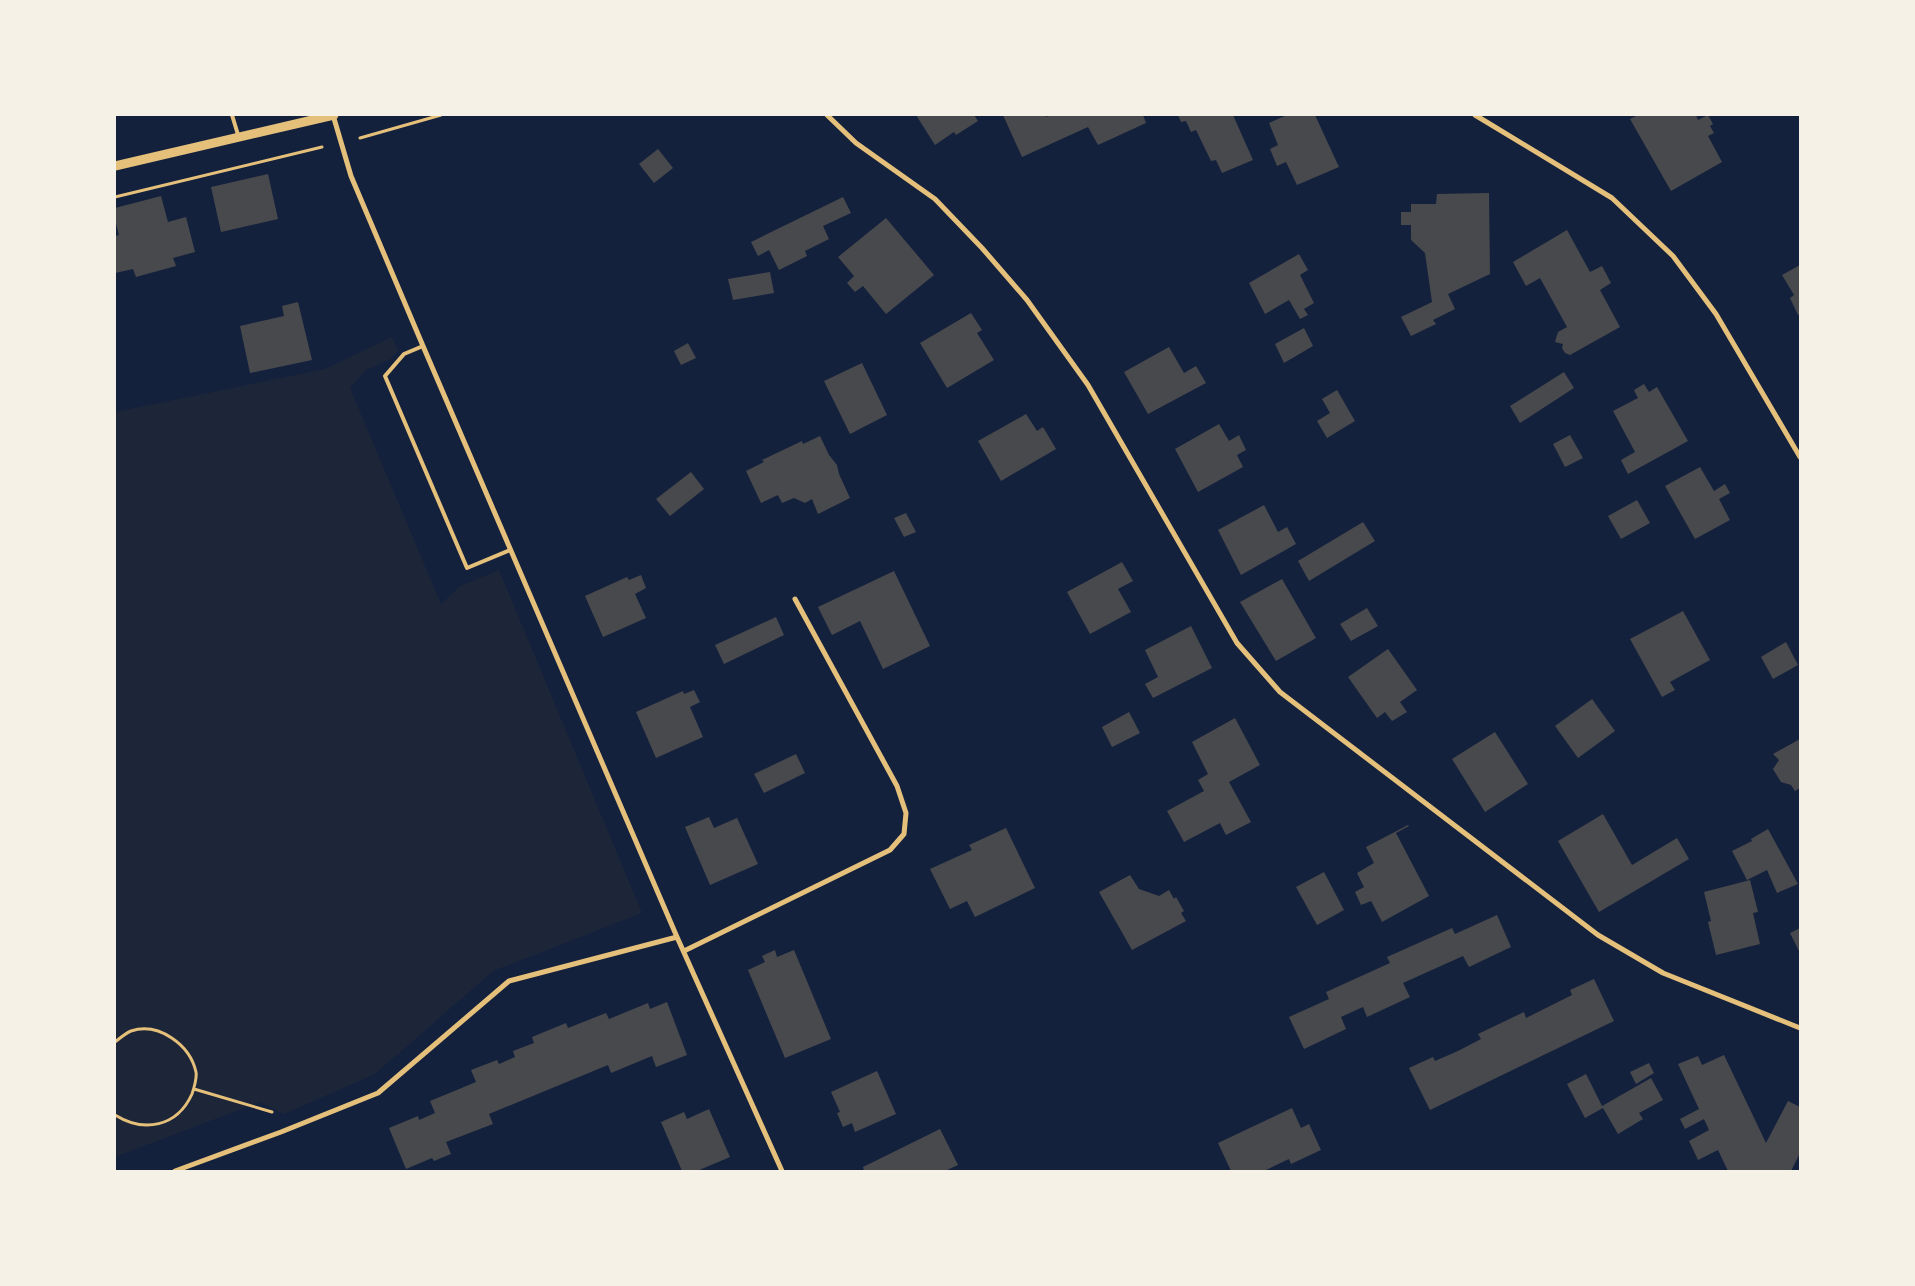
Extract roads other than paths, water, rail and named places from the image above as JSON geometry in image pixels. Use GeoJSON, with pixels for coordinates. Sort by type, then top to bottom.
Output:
{"type":"FeatureCollection","features":[{"type":"Feature","properties":{"kind":"street"},"geometry":{"type":"LineString","coordinates":[[115,166],[334,115],[351,176],[422,346],[677,937],[782,1171]]}},
{"type":"Feature","properties":{"kind":"street"},"geometry":{"type":"LineString","coordinates":[[827,115],[856,143],[935,199],[982,248],[1027,300],[1088,385],[1237,643],[1280,692],[1598,935],[1662,973],[1800,1027]]}},
{"type":"Feature","properties":{"kind":"street"},"geometry":{"type":"LineString","coordinates":[[1475,115],[1612,198],[1673,256],[1716,314],[1800,457]]}},
{"type":"Feature","properties":{"kind":"street"},"geometry":{"type":"LineString","coordinates":[[684,951],[890,850],[904,834],[906,813],[897,786],[795,599]]}},
{"type":"Feature","properties":{"kind":"street"},"geometry":{"type":"LineString","coordinates":[[175,1171],[281,1132],[378,1093],[509,981],[677,937]]}},
{"type":"Feature","properties":{"kind":"lane"},"geometry":{"type":"LineString","coordinates":[[232,115],[239,138]]}},
{"type":"Feature","properties":{"kind":"lane"},"geometry":{"type":"LineString","coordinates":[[422,346],[404,354],[384,376],[467,568],[510,550]]}}]}
